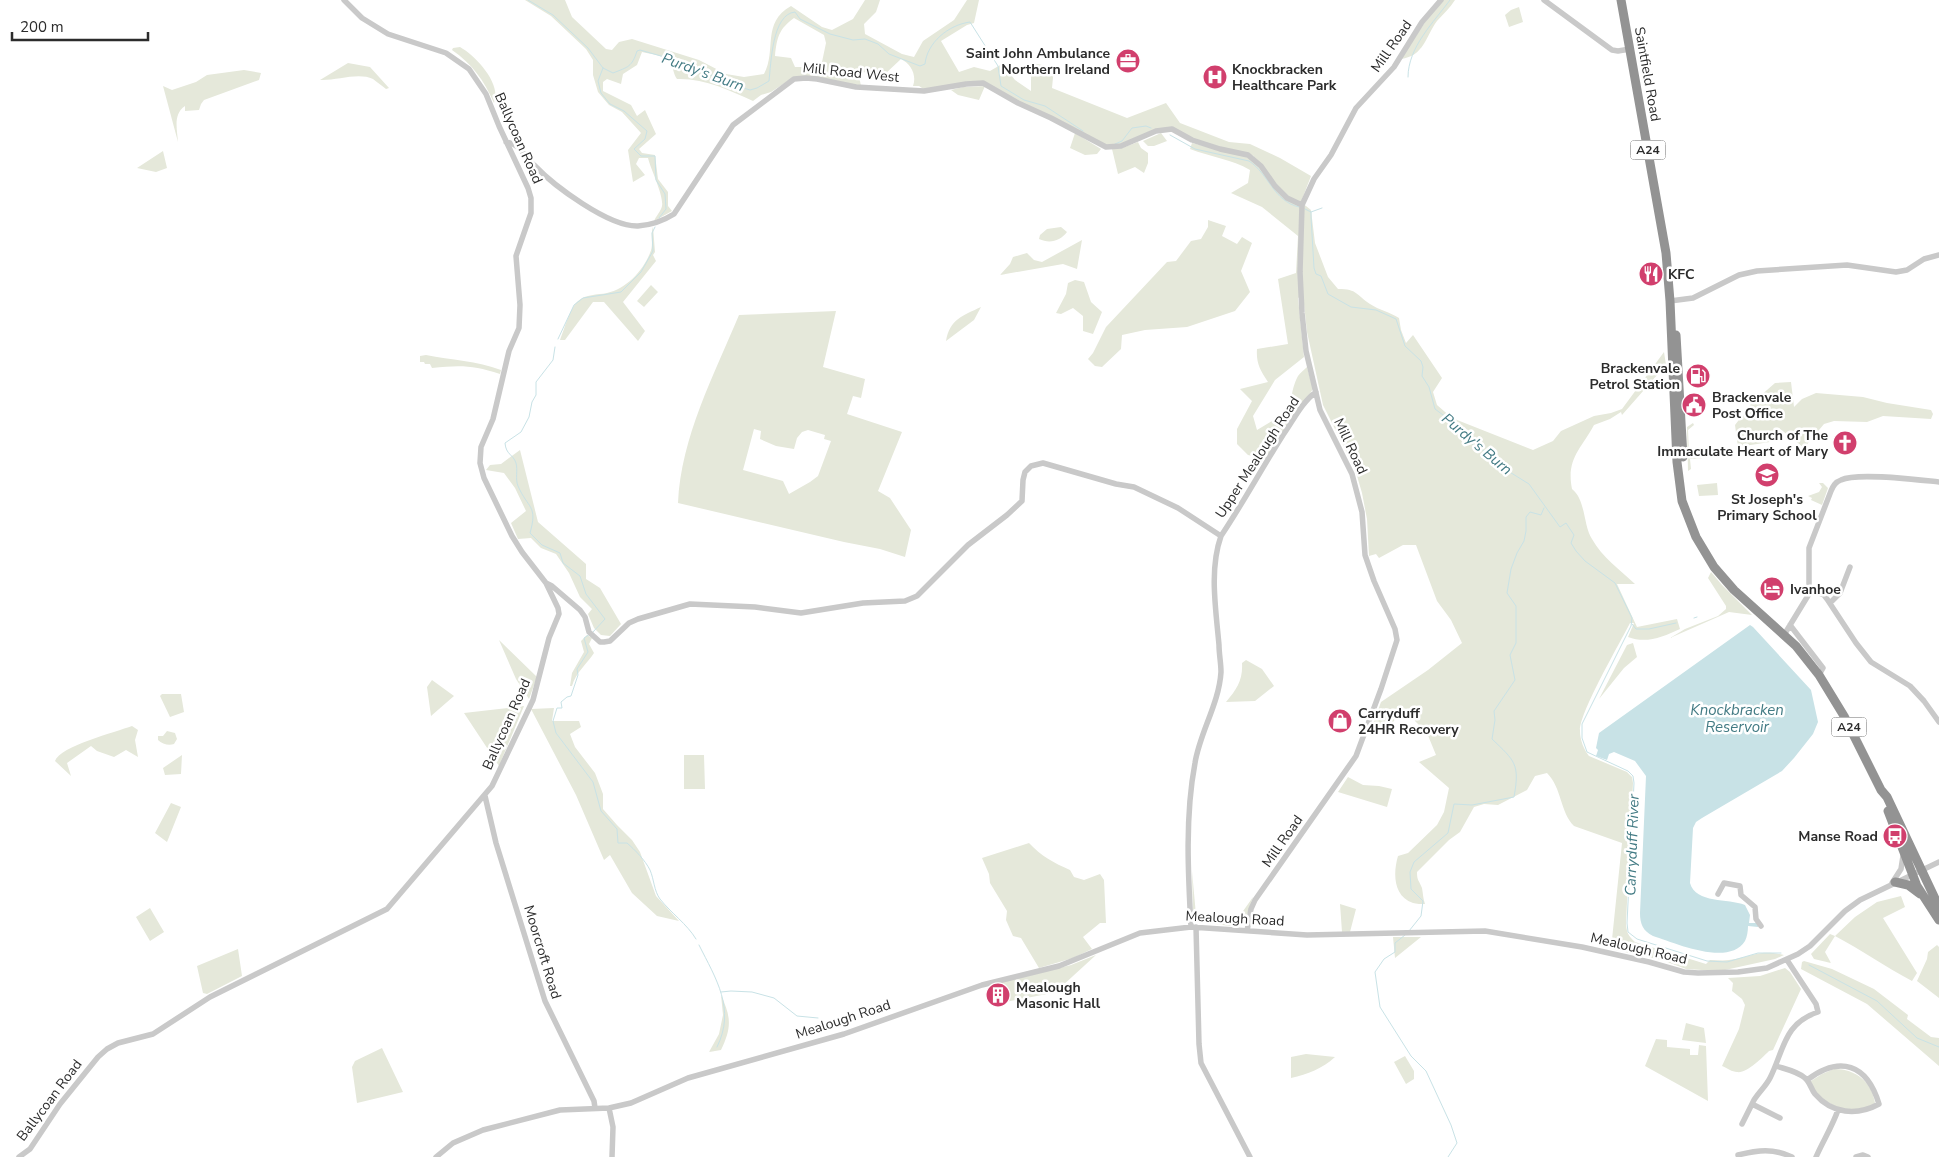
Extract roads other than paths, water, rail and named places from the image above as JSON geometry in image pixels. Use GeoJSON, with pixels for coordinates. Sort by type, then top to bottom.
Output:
{"type":"FeatureCollection","features":[{"type":"Feature","properties":{"kind":"highway","name":"Saintfield Road"},"geometry":{"type":"LineString","coordinates":[[1621,0],[1666,253],[1680,490],[1696,537],[1714,567],[1734,590],[1796,646],[1820,675],[1844,716],[1881,790],[1904,853],[1917,872]]}},
{"type":"Feature","properties":{"kind":"highway","name":"Saintfield Road"},"geometry":{"type":"LineString","coordinates":[[1670,301],[1674,308],[1678,357],[1686,507]]}},
{"type":"Feature","properties":{"kind":"highway"},"geometry":{"type":"LineString","coordinates":[[1675,414],[1677,402],[1675,360],[1678,357]]}},
{"type":"Feature","properties":{"kind":"highway","name":"Saintfield Road"},"geometry":{"type":"LineString","coordinates":[[1881,790],[1887,797],[1902,830],[1917,872],[1922,895],[1936,909],[1939,920]]}},
{"type":"Feature","properties":{"kind":"highway"},"geometry":{"type":"LineString","coordinates":[[1917,872],[1936,909]]}},
{"type":"Feature","properties":{"kind":"highway"},"geometry":{"type":"LineString","coordinates":[[1894,883],[1908,885],[1922,895]]}},
{"type":"Feature","properties":{"kind":"street","name":"Ballycoan Road"},"geometry":{"type":"LineString","coordinates":[[19,1157],[30,1149],[60,1104],[98,1057],[107,1049],[118,1043],[153,1034],[210,997],[387,909],[492,786],[533,700],[549,638],[559,614],[546,583],[512,536],[484,478],[480,463],[481,447],[493,419],[509,351],[519,328],[520,305],[516,256],[532,213],[528,188],[475,75],[462,62],[446,53],[388,34],[362,18],[344,0]]}},
{"type":"Feature","properties":{"kind":"street","name":"Mill Road"},"geometry":{"type":"LineString","coordinates":[[1247,931],[1251,908],[1255,900],[1356,756],[1370,723],[1397,640],[1395,628],[1374,582],[1365,554],[1362,512],[1352,474],[1325,420],[1316,392],[1303,327],[1300,272],[1302,205],[1314,179],[1331,155],[1356,108],[1394,67],[1422,22],[1440,0]]}},
{"type":"Feature","properties":{"kind":"street"},"geometry":{"type":"LineString","coordinates":[[1544,0],[1612,50],[1630,50]]}},
{"type":"Feature","properties":{"kind":"street","name":"Mill Road West"},"geometry":{"type":"LineString","coordinates":[[506,142],[513,142],[523,155],[544,175],[585,206],[614,219],[637,226],[663,221],[674,214],[733,125],[794,79],[817,79],[856,87],[917,91],[984,83],[1018,103],[1106,147],[1121,146],[1156,131],[1168,129],[1192,140],[1220,149],[1248,154],[1261,166],[1275,186],[1287,198],[1302,205]]}},
{"type":"Feature","properties":{"kind":"street"},"geometry":{"type":"LineString","coordinates":[[1670,301],[1693,298],[1738,275],[1757,271],[1846,265],[1896,272],[1907,270],[1924,259],[1939,255]]}},
{"type":"Feature","properties":{"kind":"street","name":"Upper Mealough Road"},"geometry":{"type":"LineString","coordinates":[[1250,1157],[1201,1064],[1189,833],[1191,786],[1195,761],[1213,707],[1221,671],[1215,566],[1217,547],[1221,536],[1294,418],[1308,399],[1316,392]]}},
{"type":"Feature","properties":{"kind":"street","name":"Upper Mealough Road"},"geometry":{"type":"LineString","coordinates":[[546,583],[580,610],[585,617],[591,634],[600,642],[610,640],[629,623],[638,619],[690,604],[755,606],[801,613],[854,604],[911,599],[917,596],[968,545],[1022,501],[1025,472],[1030,466],[1038,463],[1134,487],[1178,508],[1221,536]]}},
{"type":"Feature","properties":{"kind":"street"},"geometry":{"type":"LineString","coordinates":[[1784,635],[1808,597],[1810,590],[1809,548],[1833,486],[1842,479],[1853,477],[1882,477],[1939,482]]}},
{"type":"Feature","properties":{"kind":"street"},"geometry":{"type":"LineString","coordinates":[[1830,603],[1840,593],[1850,567]]}},
{"type":"Feature","properties":{"kind":"street"},"geometry":{"type":"LineString","coordinates":[[1810,590],[1824,595],[1864,655],[1877,666],[1914,689],[1939,722]]}},
{"type":"Feature","properties":{"kind":"street","name":"Saintfield Road"},"geometry":{"type":"LineString","coordinates":[[1790,625],[1823,668],[1820,675]]}},
{"type":"Feature","properties":{"kind":"street","name":"Moorcroft Road"},"geometry":{"type":"LineString","coordinates":[[485,796],[496,844],[545,1001],[594,1101],[595,1108]]}},
{"type":"Feature","properties":{"kind":"street"},"geometry":{"type":"LineString","coordinates":[[1894,883],[1901,869],[1904,853]]}},
{"type":"Feature","properties":{"kind":"street"},"geometry":{"type":"LineString","coordinates":[[1917,872],[1939,862]]}},
{"type":"Feature","properties":{"kind":"street","name":"Mealough Road"},"geometry":{"type":"LineString","coordinates":[[436,1157],[453,1143],[483,1130],[560,1110],[609,1108],[640,1100],[688,1078],[844,1034],[982,985],[1059,966],[1140,933],[1193,927],[1307,935],[1500,932],[1591,949],[1698,973],[1749,971],[1768,968],[1787,960],[1810,946],[1844,911],[1855,903],[1917,872]]}},
{"type":"Feature","properties":{"kind":"street"},"geometry":{"type":"LineString","coordinates":[[1718,894],[1724,883],[1740,886],[1741,896],[1755,907],[1756,920],[1761,926]]}},
{"type":"Feature","properties":{"kind":"street"},"geometry":{"type":"LineString","coordinates":[[1742,1124],[1752,1104],[1767,1084],[1789,1033],[1806,1016],[1818,1012],[1812,998],[1787,960]]}},
{"type":"Feature","properties":{"kind":"street"},"geometry":{"type":"LineString","coordinates":[[1776,1066],[1798,1074],[1807,1080],[1821,1100],[1838,1110],[1861,1112],[1878,1104],[1870,1081],[1854,1069],[1837,1066],[1827,1068],[1807,1080]]}},
{"type":"Feature","properties":{"kind":"street"},"geometry":{"type":"LineString","coordinates":[[1752,1104],[1780,1118]]}},
{"type":"Feature","properties":{"kind":"street"},"geometry":{"type":"LineString","coordinates":[[609,1108],[613,1127],[612,1157]]}},
{"type":"Feature","properties":{"kind":"street"},"geometry":{"type":"LineString","coordinates":[[1816,1157],[1831,1130],[1838,1110]]}},
{"type":"Feature","properties":{"kind":"street"},"geometry":{"type":"LineString","coordinates":[[1738,1155],[1761,1150],[1774,1150],[1792,1157]]}},
{"type":"Feature","properties":{"kind":"street"},"geometry":{"type":"LineString","coordinates":[[1856,1157],[1862,1155],[1868,1157]]}},
{"type":"Feature","properties":{"kind":"water","name":"Knockbracken Reservoir"},"geometry":{"type":"Polygon","coordinates":[[[1750,625],[1811,690],[1818,722],[1813,734],[1782,771],[1702,818],[1696,822],[1693,828],[1690,883],[1693,890],[1706,897],[1745,905],[1750,915],[1749,923],[1758,923],[1758,927],[1748,926],[1745,941],[1737,949],[1715,953],[1688,948],[1653,936],[1643,927],[1640,913],[1646,776],[1635,761],[1614,752],[1609,754],[1607,760],[1596,756],[1598,750],[1596,748],[1599,733],[1750,625]]]}},
{"type":"Feature","properties":{"kind":"waterway","name":"Purdy's Burn"},"geometry":{"type":"LineString","coordinates":[[528,0],[553,15],[588,48],[603,68],[613,73],[629,66],[637,51],[640,50],[682,62],[731,84],[750,90],[769,81],[772,52],[777,30],[787,15],[795,12],[800,19],[830,34],[853,40],[865,39],[878,44],[889,54],[920,66],[925,64],[930,49],[940,36],[954,27],[970,22],[998,66],[1001,86],[1024,100],[1045,106],[1083,131]]}},
{"type":"Feature","properties":{"kind":"waterway"},"geometry":{"type":"LineString","coordinates":[[1408,77],[1412,55],[1417,45],[1450,0]]}},
{"type":"Feature","properties":{"kind":"waterway"},"geometry":{"type":"LineString","coordinates":[[603,68],[598,81],[601,93],[610,104],[624,111],[647,131],[645,139],[634,149],[641,156],[655,156],[656,180],[665,194],[666,209],[659,218]]}},
{"type":"Feature","properties":{"kind":"waterway","name":"Purdy's Burn"},"geometry":{"type":"LineString","coordinates":[[1115,144],[1122,141],[1132,128],[1146,126],[1151,128]]}},
{"type":"Feature","properties":{"kind":"waterway","name":"Purdy's Burn"},"geometry":{"type":"LineString","coordinates":[[1170,135],[1195,149],[1249,161],[1256,166],[1283,199],[1299,207]]}},
{"type":"Feature","properties":{"kind":"waterway"},"geometry":{"type":"LineString","coordinates":[[1311,212],[1322,208]]}},
{"type":"Feature","properties":{"kind":"waterway","name":"Carryduff River"},"geometry":{"type":"LineString","coordinates":[[1305,209],[1311,212],[1314,268],[1316,274],[1321,276],[1328,294],[1351,307],[1376,310],[1396,319],[1405,346],[1421,361],[1423,367],[1422,376],[1429,387],[1435,409],[1455,424],[1475,447],[1488,452],[1499,460],[1508,471],[1529,484],[1560,527],[1566,523],[1574,535],[1571,543],[1576,551],[1585,561],[1615,583],[1632,618],[1631,626],[1582,724],[1582,738],[1587,752],[1628,771],[1633,776],[1628,932],[1637,939],[1707,961],[1727,962],[1758,953],[1781,953]]}},
{"type":"Feature","properties":{"kind":"waterway"},"geometry":{"type":"LineString","coordinates":[[558,339],[574,305],[583,298],[621,292],[641,272],[653,251],[652,233],[655,227]]}},
{"type":"Feature","properties":{"kind":"waterway"},"geometry":{"type":"LineString","coordinates":[[555,347],[553,360],[536,382],[536,395],[532,402],[529,417],[521,432],[505,443],[507,450],[516,463],[518,486],[531,508],[533,517],[530,533],[542,545],[560,553],[563,563],[580,576],[586,594],[605,619],[593,632]]}},
{"type":"Feature","properties":{"kind":"waterway"},"geometry":{"type":"LineString","coordinates":[[1409,931],[1421,916],[1423,901],[1411,889],[1410,872],[1414,862],[1448,833],[1454,804],[1472,805],[1514,797],[1516,786],[1514,764],[1511,758],[1492,739],[1495,720],[1494,711],[1515,680],[1510,655],[1516,643],[1516,606],[1507,593],[1511,569],[1524,541],[1526,517],[1530,512],[1541,515],[1544,508]]}},
{"type":"Feature","properties":{"kind":"waterway"},"geometry":{"type":"LineString","coordinates":[[1632,624],[1636,629],[1649,629],[1676,623]]}},
{"type":"Feature","properties":{"kind":"waterway"},"geometry":{"type":"LineString","coordinates":[[590,634],[584,638],[588,652],[577,669],[578,675],[571,696],[561,702],[562,708],[557,708],[553,721],[556,733],[593,782],[601,811],[617,829],[618,843],[627,843],[643,859],[650,870],[660,899],[696,939]]}},
{"type":"Feature","properties":{"kind":"waterway"},"geometry":{"type":"LineString","coordinates":[[1405,935],[1395,943],[1395,952],[1384,959],[1375,972],[1380,1007],[1411,1056],[1426,1071],[1451,1125],[1457,1143],[1448,1157]]}},
{"type":"Feature","properties":{"kind":"waterway"},"geometry":{"type":"LineString","coordinates":[[699,945],[722,995],[725,1020],[717,1047]]}},
{"type":"Feature","properties":{"kind":"waterway","name":"Carryduff River"},"geometry":{"type":"LineString","coordinates":[[1809,965],[1877,1001],[1917,1038],[1939,1047]]}},
{"type":"Feature","properties":{"kind":"waterway"},"geometry":{"type":"LineString","coordinates":[[721,992],[752,992],[774,998],[797,1016],[818,1018]]}},
{"type":"Feature","properties":{"kind":"place","name":"Saint John Ambulance Northern Ireland"},"geometry":{"type":"Point","coordinates":[1128,61]}},
{"type":"Feature","properties":{"kind":"place","name":"Knockbracken Healthcare Park"},"geometry":{"type":"Point","coordinates":[1215,77]}},
{"type":"Feature","properties":{"kind":"place","name":"KFC"},"geometry":{"type":"Point","coordinates":[1651,274]}},
{"type":"Feature","properties":{"kind":"place","name":"Brackenvale Petrol Station"},"geometry":{"type":"Point","coordinates":[1698,376]}},
{"type":"Feature","properties":{"kind":"place","name":"Brackenvale Post Office"},"geometry":{"type":"Point","coordinates":[1694,405]}},
{"type":"Feature","properties":{"kind":"place","name":"Church of The Immaculate Heart of Mary"},"geometry":{"type":"Point","coordinates":[1845,443]}},
{"type":"Feature","properties":{"kind":"place","name":"St Joseph's Primary School"},"geometry":{"type":"Point","coordinates":[1767,475]}},
{"type":"Feature","properties":{"kind":"place","name":"Ivanhoe"},"geometry":{"type":"Point","coordinates":[1772,589]}},
{"type":"Feature","properties":{"kind":"place","name":"Carryduff 24HR Recovery"},"geometry":{"type":"Point","coordinates":[1340,721]}},
{"type":"Feature","properties":{"kind":"place","name":"Manse Road"},"geometry":{"type":"Point","coordinates":[1895,836]}},
{"type":"Feature","properties":{"kind":"place","name":"Mealough Masonic Hall"},"geometry":{"type":"Point","coordinates":[998,995]}}]}
